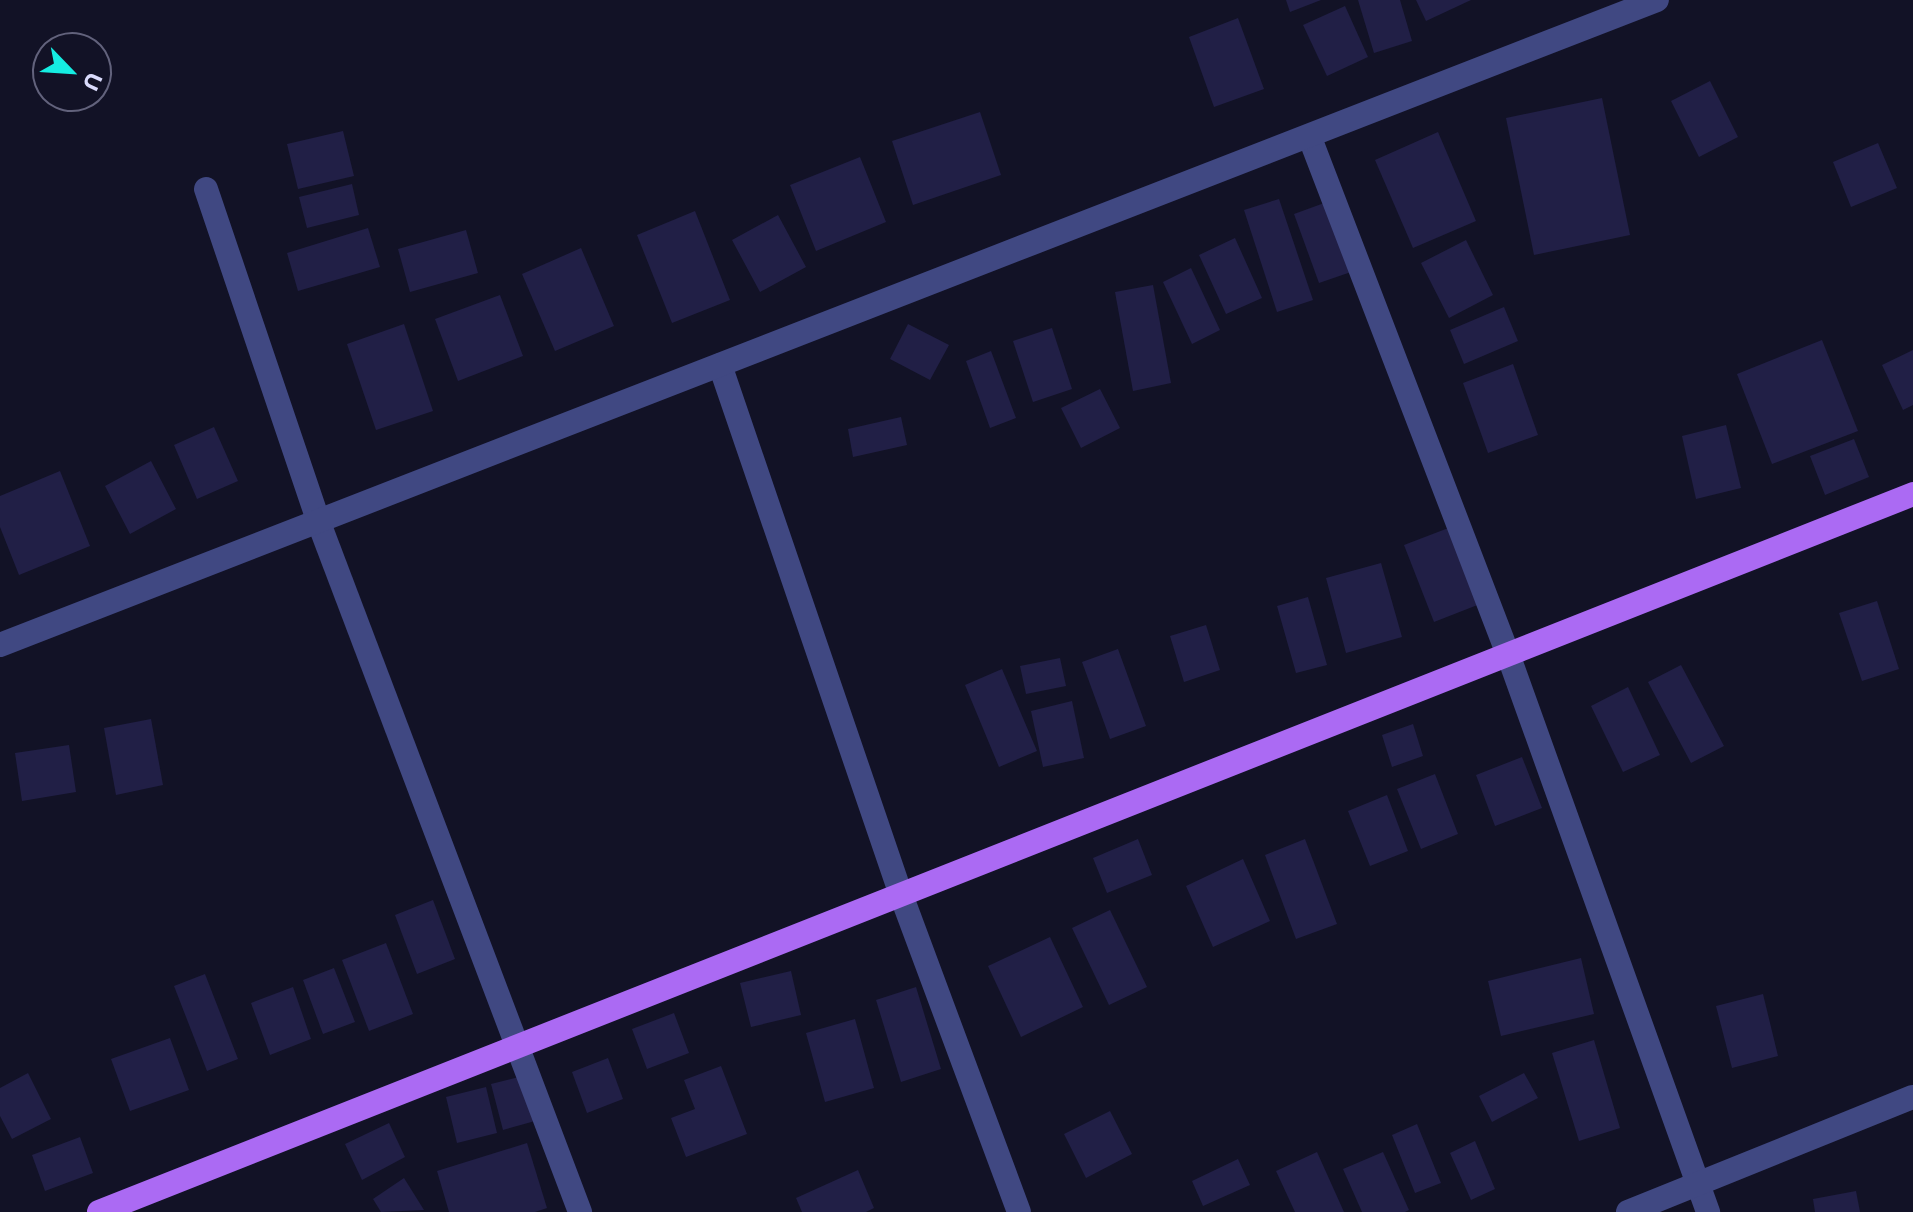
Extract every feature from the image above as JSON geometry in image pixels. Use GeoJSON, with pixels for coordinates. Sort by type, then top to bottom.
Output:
{"type":"FeatureCollection","features":[{"type":"Feature","properties":{"kind":"main road"},"geometry":{"type":"LineString","coordinates":[[99,1212],[520,1047],[900,892],[1509,657],[1913,494]]}},
{"type":"Feature","properties":{"kind":"street"},"geometry":{"type":"LineString","coordinates":[[0,645],[1310,138],[1657,0]]}},
{"type":"Feature","properties":{"kind":"street"},"geometry":{"type":"LineString","coordinates":[[1310,138],[1509,657],[1708,1212]]}},
{"type":"Feature","properties":{"kind":"street"},"geometry":{"type":"LineString","coordinates":[[206,189],[319,523],[580,1212]]}},
{"type":"Feature","properties":{"kind":"street"},"geometry":{"type":"LineString","coordinates":[[720,365],[900,892],[1019,1212]]}},
{"type":"Feature","properties":{"kind":"street"},"geometry":{"type":"LineString","coordinates":[[1628,1212],[1913,1097]]}},
{"type":"Feature","properties":{"kind":"building"},"geometry":{"type":"Polygon","coordinates":[[[1286,0],[1321,0],[1290,12],[1286,0]]]}},
{"type":"Feature","properties":{"kind":"building"},"geometry":{"type":"Polygon","coordinates":[[[1358,0],[1400,0],[1412,41],[1374,53],[1358,0]]]}},
{"type":"Feature","properties":{"kind":"building"},"geometry":{"type":"Polygon","coordinates":[[[1416,0],[1471,0],[1426,21],[1416,0]]]}},
{"type":"Feature","properties":{"kind":"building"},"geometry":{"type":"Polygon","coordinates":[[[1345,6],[1368,57],[1327,76],[1303,25],[1345,6]]]}},
{"type":"Feature","properties":{"kind":"building"},"geometry":{"type":"Polygon","coordinates":[[[1238,18],[1264,89],[1214,107],[1189,37],[1238,18]]]}},
{"type":"Feature","properties":{"kind":"building"},"geometry":{"type":"Polygon","coordinates":[[[1710,81],[1738,137],[1699,157],[1671,101],[1710,81]]]}},
{"type":"Feature","properties":{"kind":"building"},"geometry":{"type":"Polygon","coordinates":[[[1602,98],[1630,235],[1534,255],[1506,118],[1602,98]]]}},
{"type":"Feature","properties":{"kind":"building"},"geometry":{"type":"Polygon","coordinates":[[[980,112],[1001,175],[913,205],[892,141],[980,112]]]}},
{"type":"Feature","properties":{"kind":"building"},"geometry":{"type":"Polygon","coordinates":[[[343,131],[354,176],[298,189],[287,144],[343,131]]]}},
{"type":"Feature","properties":{"kind":"building"},"geometry":{"type":"Polygon","coordinates":[[[1438,132],[1476,221],[1413,248],[1375,160],[1438,132]]]}},
{"type":"Feature","properties":{"kind":"building"},"geometry":{"type":"Polygon","coordinates":[[[1878,143],[1897,188],[1851,207],[1833,162],[1878,143]]]}},
{"type":"Feature","properties":{"kind":"building"},"geometry":{"type":"Polygon","coordinates":[[[860,157],[886,222],[816,251],[790,185],[860,157]]]}},
{"type":"Feature","properties":{"kind":"building"},"geometry":{"type":"Polygon","coordinates":[[[352,184],[359,215],[307,228],[299,197],[352,184]]]}},
{"type":"Feature","properties":{"kind":"building"},"geometry":{"type":"Polygon","coordinates":[[[1279,199],[1313,300],[1277,312],[1244,210],[1279,199]]]}},
{"type":"Feature","properties":{"kind":"building"},"geometry":{"type":"Polygon","coordinates":[[[1327,202],[1351,272],[1319,283],[1294,214],[1327,202]]]}},
{"type":"Feature","properties":{"kind":"building"},"geometry":{"type":"Polygon","coordinates":[[[695,211],[730,300],[672,323],[637,235],[695,211]]]}},
{"type":"Feature","properties":{"kind":"building"},"geometry":{"type":"Polygon","coordinates":[[[778,215],[806,267],[760,292],[732,240],[778,215]]]}},
{"type":"Feature","properties":{"kind":"building"},"geometry":{"type":"Polygon","coordinates":[[[368,228],[380,267],[298,291],[287,253],[368,228]]]}},
{"type":"Feature","properties":{"kind":"building"},"geometry":{"type":"Polygon","coordinates":[[[466,230],[478,273],[410,292],[398,249],[466,230]]]}},
{"type":"Feature","properties":{"kind":"building"},"geometry":{"type":"Polygon","coordinates":[[[1235,238],[1262,298],[1226,314],[1199,255],[1235,238]]]}},
{"type":"Feature","properties":{"kind":"building"},"geometry":{"type":"Polygon","coordinates":[[[1466,240],[1493,295],[1449,318],[1421,263],[1466,240]]]}},
{"type":"Feature","properties":{"kind":"building"},"geometry":{"type":"Polygon","coordinates":[[[581,248],[614,326],[555,351],[522,274],[581,248]]]}},
{"type":"Feature","properties":{"kind":"building"},"geometry":{"type":"Polygon","coordinates":[[[1191,268],[1220,330],[1192,344],[1163,282],[1191,268]]]}},
{"type":"Feature","properties":{"kind":"building"},"geometry":{"type":"Polygon","coordinates":[[[1153,285],[1171,383],[1133,391],[1115,292],[1153,285]]]}},
{"type":"Feature","properties":{"kind":"building"},"geometry":{"type":"Polygon","coordinates":[[[500,295],[523,356],[458,381],[435,319],[500,295]]]}},
{"type":"Feature","properties":{"kind":"building"},"geometry":{"type":"Polygon","coordinates":[[[1504,307],[1518,341],[1464,364],[1450,330],[1504,307]]]}},
{"type":"Feature","properties":{"kind":"building"},"geometry":{"type":"Polygon","coordinates":[[[404,324],[433,411],[376,430],[347,344],[404,324]]]}},
{"type":"Feature","properties":{"kind":"building"},"geometry":{"type":"Polygon","coordinates":[[[908,324],[949,345],[930,380],[890,359],[908,324]]]}},
{"type":"Feature","properties":{"kind":"building"},"geometry":{"type":"Polygon","coordinates":[[[1052,328],[1072,389],[1033,402],[1013,341],[1052,328]]]}},
{"type":"Feature","properties":{"kind":"building"},"geometry":{"type":"Polygon","coordinates":[[[1822,340],[1858,431],[1772,464],[1737,374],[1822,340]]]}},
{"type":"Feature","properties":{"kind":"building"},"geometry":{"type":"Polygon","coordinates":[[[1913,350],[1913,405],[1903,410],[1882,365],[1913,350]]]}},
{"type":"Feature","properties":{"kind":"building"},"geometry":{"type":"Polygon","coordinates":[[[991,351],[1016,418],[990,428],[966,361],[991,351]]]}},
{"type":"Feature","properties":{"kind":"building"},"geometry":{"type":"Polygon","coordinates":[[[1513,364],[1538,435],[1488,453],[1463,383],[1513,364]]]}},
{"type":"Feature","properties":{"kind":"building"},"geometry":{"type":"Polygon","coordinates":[[[1100,389],[1120,428],[1081,448],[1061,408],[1100,389]]]}},
{"type":"Feature","properties":{"kind":"building"},"geometry":{"type":"Polygon","coordinates":[[[901,417],[907,445],[853,457],[848,429],[901,417]]]}},
{"type":"Feature","properties":{"kind":"building"},"geometry":{"type":"Polygon","coordinates":[[[1726,425],[1741,488],[1696,499],[1682,436],[1726,425]]]}},
{"type":"Feature","properties":{"kind":"building"},"geometry":{"type":"Polygon","coordinates":[[[214,427],[238,481],[197,499],[174,445],[214,427]]]}},
{"type":"Feature","properties":{"kind":"building"},"geometry":{"type":"Polygon","coordinates":[[[1854,439],[1869,477],[1825,495],[1810,456],[1854,439]]]}},
{"type":"Feature","properties":{"kind":"building"},"geometry":{"type":"Polygon","coordinates":[[[151,461],[176,509],[130,534],[105,486],[151,461]]]}},
{"type":"Feature","properties":{"kind":"building"},"geometry":{"type":"Polygon","coordinates":[[[60,471],[90,546],[19,575],[0,527],[0,496],[60,471]]]}},
{"type":"Feature","properties":{"kind":"building"},"geometry":{"type":"Polygon","coordinates":[[[1451,527],[1480,604],[1434,622],[1404,545],[1451,527]]]}},
{"type":"Feature","properties":{"kind":"building"},"geometry":{"type":"Polygon","coordinates":[[[1381,563],[1402,637],[1346,653],[1326,578],[1381,563]]]}},
{"type":"Feature","properties":{"kind":"building"},"geometry":{"type":"Polygon","coordinates":[[[1308,597],[1327,665],[1296,673],[1277,606],[1308,597]]]}},
{"type":"Feature","properties":{"kind":"building"},"geometry":{"type":"Polygon","coordinates":[[[1877,601],[1899,669],[1862,681],[1839,613],[1877,601]]]}},
{"type":"Feature","properties":{"kind":"building"},"geometry":{"type":"Polygon","coordinates":[[[1206,625],[1220,670],[1184,682],[1170,636],[1206,625]]]}},
{"type":"Feature","properties":{"kind":"building"},"geometry":{"type":"Polygon","coordinates":[[[1118,649],[1146,726],[1110,739],[1082,662],[1118,649]]]}},
{"type":"Feature","properties":{"kind":"building"},"geometry":{"type":"Polygon","coordinates":[[[1060,658],[1066,686],[1026,694],[1020,666],[1060,658]]]}},
{"type":"Feature","properties":{"kind":"building"},"geometry":{"type":"Polygon","coordinates":[[[1681,665],[1724,746],[1691,763],[1648,682],[1681,665]]]}},
{"type":"Feature","properties":{"kind":"building"},"geometry":{"type":"Polygon","coordinates":[[[1002,669],[1037,751],[999,767],[965,685],[1002,669]]]}},
{"type":"Feature","properties":{"kind":"building"},"geometry":{"type":"Polygon","coordinates":[[[1628,687],[1660,755],[1623,772],[1591,706],[1628,687]]]}},
{"type":"Feature","properties":{"kind":"building"},"geometry":{"type":"Polygon","coordinates":[[[1072,701],[1084,758],[1043,767],[1031,711],[1072,701]]]}},
{"type":"Feature","properties":{"kind":"building"},"geometry":{"type":"Polygon","coordinates":[[[151,719],[163,785],[116,795],[104,728],[151,719]]]}},
{"type":"Feature","properties":{"kind":"building"},"geometry":{"type":"Polygon","coordinates":[[[1413,724],[1423,756],[1392,767],[1382,735],[1413,724]]]}},
{"type":"Feature","properties":{"kind":"building"},"geometry":{"type":"Polygon","coordinates":[[[69,745],[76,792],[22,801],[15,753],[69,745]]]}},
{"type":"Feature","properties":{"kind":"building"},"geometry":{"type":"Polygon","coordinates":[[[1522,757],[1542,808],[1495,826],[1476,775],[1522,757]]]}},
{"type":"Feature","properties":{"kind":"building"},"geometry":{"type":"Polygon","coordinates":[[[1435,774],[1458,834],[1421,849],[1397,789],[1435,774]]]}},
{"type":"Feature","properties":{"kind":"building"},"geometry":{"type":"Polygon","coordinates":[[[1387,795],[1408,851],[1370,866],[1348,811],[1387,795]]]}},
{"type":"Feature","properties":{"kind":"building"},"geometry":{"type":"Polygon","coordinates":[[[1138,839],[1152,875],[1107,893],[1093,858],[1138,839]]]}},
{"type":"Feature","properties":{"kind":"building"},"geometry":{"type":"Polygon","coordinates":[[[1305,839],[1337,924],[1296,939],[1265,855],[1305,839]]]}},
{"type":"Feature","properties":{"kind":"building"},"geometry":{"type":"Polygon","coordinates":[[[1243,859],[1270,921],[1213,947],[1186,886],[1243,859]]]}},
{"type":"Feature","properties":{"kind":"building"},"geometry":{"type":"Polygon","coordinates":[[[433,900],[455,959],[417,974],[395,915],[433,900]]]}},
{"type":"Feature","properties":{"kind":"building"},"geometry":{"type":"Polygon","coordinates":[[[1110,910],[1147,987],[1109,1005],[1072,928],[1110,910]]]}},
{"type":"Feature","properties":{"kind":"building"},"geometry":{"type":"Polygon","coordinates":[[[1050,937],[1083,1007],[1021,1037],[988,966],[1050,937]]]}},
{"type":"Feature","properties":{"kind":"building"},"geometry":{"type":"Polygon","coordinates":[[[386,943],[413,1014],[369,1031],[342,960],[386,943]]]}},
{"type":"Feature","properties":{"kind":"building"},"geometry":{"type":"Polygon","coordinates":[[[1581,958],[1594,1014],[1501,1036],[1488,981],[1581,958]]]}},
{"type":"Feature","properties":{"kind":"building"},"geometry":{"type":"Polygon","coordinates":[[[334,968],[355,1022],[323,1034],[303,980],[334,968]]]}},
{"type":"Feature","properties":{"kind":"building"},"geometry":{"type":"Polygon","coordinates":[[[791,971],[801,1015],[751,1027],[740,983],[791,971]]]}},
{"type":"Feature","properties":{"kind":"building"},"geometry":{"type":"Polygon","coordinates":[[[205,974],[238,1059],[207,1071],[174,986],[205,974]]]}},
{"type":"Feature","properties":{"kind":"building"},"geometry":{"type":"Polygon","coordinates":[[[293,987],[311,1039],[270,1055],[251,1003],[293,987]]]}},
{"type":"Feature","properties":{"kind":"building"},"geometry":{"type":"Polygon","coordinates":[[[916,987],[941,1069],[901,1082],[876,1000],[916,987]]]}},
{"type":"Feature","properties":{"kind":"building"},"geometry":{"type":"Polygon","coordinates":[[[1763,994],[1778,1056],[1732,1068],[1716,1006],[1763,994]]]}},
{"type":"Feature","properties":{"kind":"building"},"geometry":{"type":"Polygon","coordinates":[[[674,1013],[689,1053],[647,1069],[632,1029],[674,1013]]]}},
{"type":"Feature","properties":{"kind":"building"},"geometry":{"type":"Polygon","coordinates":[[[855,1019],[874,1088],[825,1102],[806,1033],[855,1019]]]}},
{"type":"Feature","properties":{"kind":"building"},"geometry":{"type":"Polygon","coordinates":[[[170,1038],[189,1090],[130,1111],[111,1059],[170,1038]]]}},
{"type":"Feature","properties":{"kind":"building"},"geometry":{"type":"Polygon","coordinates":[[[1594,1040],[1620,1128],[1579,1141],[1552,1053],[1594,1040]]]}},
{"type":"Feature","properties":{"kind":"building"},"geometry":{"type":"Polygon","coordinates":[[[608,1058],[623,1099],[587,1113],[572,1072],[608,1058]]]}},
{"type":"Feature","properties":{"kind":"building"},"geometry":{"type":"Polygon","coordinates":[[[721,1066],[747,1134],[686,1157],[671,1118],[695,1109],[684,1080],[721,1066]]]}},
{"type":"Feature","properties":{"kind":"building"},"geometry":{"type":"Polygon","coordinates":[[[28,1073],[51,1119],[12,1139],[0,1116],[0,1088],[28,1073]]]}},
{"type":"Feature","properties":{"kind":"building"},"geometry":{"type":"Polygon","coordinates":[[[1524,1073],[1538,1098],[1492,1122],[1479,1096],[1524,1073]]]}},
{"type":"Feature","properties":{"kind":"building"},"geometry":{"type":"Polygon","coordinates":[[[523,1076],[535,1121],[503,1130],[491,1084],[523,1076]]]}},
{"type":"Feature","properties":{"kind":"building"},"geometry":{"type":"Polygon","coordinates":[[[486,1087],[497,1133],[457,1143],[446,1097],[486,1087]]]}},
{"type":"Feature","properties":{"kind":"building"},"geometry":{"type":"Polygon","coordinates":[[[1110,1111],[1132,1154],[1086,1178],[1064,1134],[1110,1111]]]}},
{"type":"Feature","properties":{"kind":"building"},"geometry":{"type":"Polygon","coordinates":[[[389,1123],[405,1157],[362,1180],[345,1144],[389,1123]]]}},
{"type":"Feature","properties":{"kind":"building"},"geometry":{"type":"Polygon","coordinates":[[[1417,1124],[1441,1183],[1415,1193],[1392,1135],[1417,1124]]]}},
{"type":"Feature","properties":{"kind":"building"},"geometry":{"type":"Polygon","coordinates":[[[80,1137],[93,1173],[45,1191],[32,1155],[80,1137]]]}},
{"type":"Feature","properties":{"kind":"building"},"geometry":{"type":"Polygon","coordinates":[[[1475,1141],[1495,1189],[1471,1200],[1450,1153],[1475,1141]]]}},
{"type":"Feature","properties":{"kind":"building"},"geometry":{"type":"Polygon","coordinates":[[[527,1143],[547,1208],[535,1212],[449,1212],[437,1171],[527,1143]]]}},
{"type":"Feature","properties":{"kind":"building"},"geometry":{"type":"Polygon","coordinates":[[[1317,1152],[1344,1212],[1295,1212],[1276,1171],[1317,1152]]]}},
{"type":"Feature","properties":{"kind":"building"},"geometry":{"type":"Polygon","coordinates":[[[1383,1152],[1409,1210],[1405,1212],[1362,1212],[1343,1169],[1383,1152]]]}},
{"type":"Feature","properties":{"kind":"building"},"geometry":{"type":"Polygon","coordinates":[[[1238,1159],[1250,1185],[1203,1206],[1192,1181],[1238,1159]]]}},
{"type":"Feature","properties":{"kind":"building"},"geometry":{"type":"Polygon","coordinates":[[[858,1170],[874,1208],[866,1212],[802,1212],[796,1198],[858,1170]]]}},
{"type":"Feature","properties":{"kind":"building"},"geometry":{"type":"Polygon","coordinates":[[[404,1178],[424,1210],[381,1212],[373,1199],[404,1178]]]}},
{"type":"Feature","properties":{"kind":"building"},"geometry":{"type":"Polygon","coordinates":[[[1856,1191],[1860,1212],[1815,1212],[1813,1199],[1856,1191]]]}}]}
